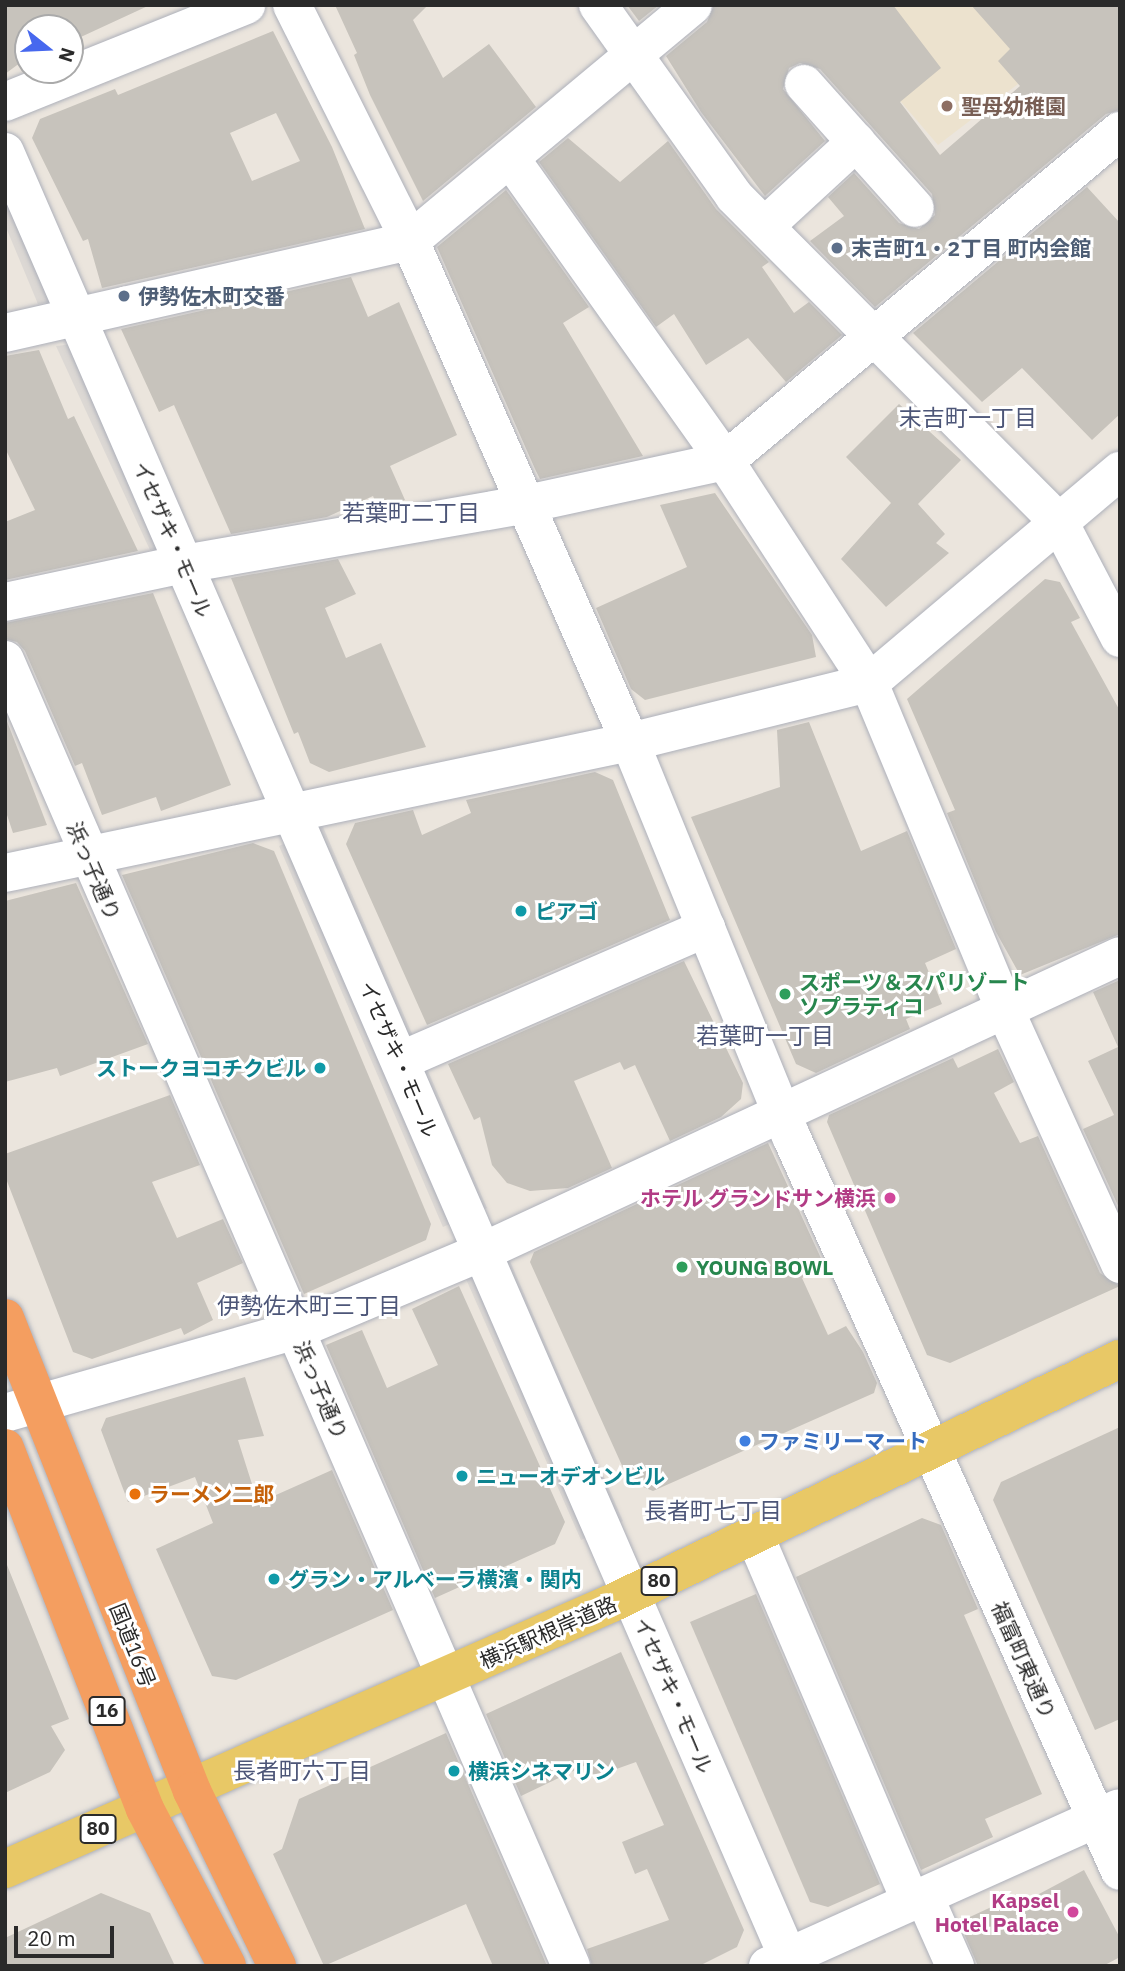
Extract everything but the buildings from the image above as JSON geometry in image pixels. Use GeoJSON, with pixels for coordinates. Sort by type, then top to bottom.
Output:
{"type":"FeatureCollection","features":[{"type":"Feature","properties":{"kind":"highway","name":"国道16号"},"geometry":{"type":"LineString","coordinates":[[5,1318],[21,1410],[192,1791],[277,1966]]}},
{"type":"Feature","properties":{"kind":"highway","name":"16"},"geometry":{"type":"LineString","coordinates":[[5,1448],[145,1809],[227,1966]]}},
{"type":"Feature","properties":{"kind":"main road","name":"横浜駅根岸道路"},"geometry":{"type":"LineString","coordinates":[[5,1869],[192,1791],[630,1594],[1120,1359]]}},
{"type":"Feature","properties":{"kind":"street"},"geometry":{"type":"LineString","coordinates":[[5,102],[246,5]]}},
{"type":"Feature","properties":{"kind":"street","name":"福富町東通り"},"geometry":{"type":"LineString","coordinates":[[292,5],[410,241],[523,505],[630,742],[782,1112],[929,1449],[1108,1814],[1120,1871]]}},
{"type":"Feature","properties":{"kind":"street"},"geometry":{"type":"LineString","coordinates":[[598,5],[734,196],[877,336],[1059,523],[1120,638]]}},
{"type":"Feature","properties":{"kind":"street"},"geometry":{"type":"LineString","coordinates":[[5,333],[410,241],[693,5]]}},
{"type":"Feature","properties":{"kind":"street"},"geometry":{"type":"LineString","coordinates":[[804,83],[915,208]]}},
{"type":"Feature","properties":{"kind":"street"},"geometry":{"type":"LineString","coordinates":[[5,602],[184,564],[523,505],[725,461],[1120,131]]}},
{"type":"Feature","properties":{"kind":"street"},"geometry":{"type":"LineString","coordinates":[[765,226],[856,142]]}},
{"type":"Feature","properties":{"kind":"street","name":"イセザキ・モール"},"geometry":{"type":"LineString","coordinates":[[5,152],[630,1594],[783,1963]]}},
{"type":"Feature","properties":{"kind":"street"},"geometry":{"type":"LineString","coordinates":[[510,158],[725,461],[869,683],[1004,1008],[1120,1264]]}},
{"type":"Feature","properties":{"kind":"street"},"geometry":{"type":"LineString","coordinates":[[5,873],[88,858],[630,742],[869,683],[1120,471]]}},
{"type":"Feature","properties":{"kind":"street","name":"浜っ子通り"},"geometry":{"type":"LineString","coordinates":[[5,660],[88,858],[571,1966]]}},
{"type":"Feature","properties":{"kind":"street"},"geometry":{"type":"LineString","coordinates":[[400,1061],[706,928]]}},
{"type":"Feature","properties":{"kind":"street"},"geometry":{"type":"LineString","coordinates":[[21,1410],[296,1330],[482,1252],[1120,956]]}},
{"type":"Feature","properties":{"kind":"street"},"geometry":{"type":"LineString","coordinates":[[754,1534],[918,1899],[956,1966]]}},
{"type":"Feature","properties":{"kind":"street"},"geometry":{"type":"LineString","coordinates":[[783,1963],[1108,1814]]}},
{"type":"Feature","properties":{"kind":"shaded area","name":"聖母幼稚園"},"geometry":{"type":"Polygon","coordinates":[[[818,5],[1067,5],[1039,68],[938,145],[818,5]]]}},
{"type":"Feature","properties":{"kind":"shaded area"},"geometry":{"type":"Polygon","coordinates":[[[5,139],[85,296],[38,304],[5,225],[5,139]]]}},
{"type":"Feature","properties":{"kind":"shaded area"},"geometry":{"type":"Polygon","coordinates":[[[100,341],[196,543],[150,550],[56,346],[100,341]]]}},
{"type":"Feature","properties":{"kind":"shaded area"},"geometry":{"type":"Polygon","coordinates":[[[323,827],[487,1208],[443,1227],[279,846],[323,827]]]}},
{"type":"Feature","properties":{"kind":"shaded area"},"geometry":{"type":"Polygon","coordinates":[[[509,1259],[623,1521],[581,1540],[466,1279],[509,1259]]]}},
{"type":"Feature","properties":{"kind":"place","name":"聖母幼稚園"},"geometry":{"type":"Point","coordinates":[947,106]}},
{"type":"Feature","properties":{"kind":"place","name":"末吉町1・2丁目 町内会館"},"geometry":{"type":"Point","coordinates":[837,248]}},
{"type":"Feature","properties":{"kind":"place","name":"伊勢佐木町交番"},"geometry":{"type":"Point","coordinates":[124,296]}},
{"type":"Feature","properties":{"kind":"place","name":"ピアゴ"},"geometry":{"type":"Point","coordinates":[521,911]}},
{"type":"Feature","properties":{"kind":"place","name":"スポーツ＆スパリゾート ソプラティコ"},"geometry":{"type":"Point","coordinates":[785,994]}},
{"type":"Feature","properties":{"kind":"place","name":"ストークヨコチクビル"},"geometry":{"type":"Point","coordinates":[320,1068]}},
{"type":"Feature","properties":{"kind":"place","name":"ホテル グランドサン横浜"},"geometry":{"type":"Point","coordinates":[890,1198]}},
{"type":"Feature","properties":{"kind":"place","name":"YOUNG BOWL"},"geometry":{"type":"Point","coordinates":[682,1267]}},
{"type":"Feature","properties":{"kind":"place","name":"ファミリーマート"},"geometry":{"type":"Point","coordinates":[745,1441]}},
{"type":"Feature","properties":{"kind":"place","name":"ニューオデオンビル"},"geometry":{"type":"Point","coordinates":[462,1476]}},
{"type":"Feature","properties":{"kind":"place","name":"ラーメン二郎"},"geometry":{"type":"Point","coordinates":[135,1494]}},
{"type":"Feature","properties":{"kind":"place","name":"グラン・アルベーラ横濱・関内"},"geometry":{"type":"Point","coordinates":[274,1579]}},
{"type":"Feature","properties":{"kind":"place","name":"横浜シネマリン"},"geometry":{"type":"Point","coordinates":[454,1771]}},
{"type":"Feature","properties":{"kind":"place","name":"Kapsel Hotel Palace"},"geometry":{"type":"Point","coordinates":[1073,1912]}},
{"type":"Feature","properties":{"kind":"district","name":"末吉町一丁目"},"geometry":{"type":"Point","coordinates":[968,417]}},
{"type":"Feature","properties":{"kind":"district","name":"若葉町二丁目"},"geometry":{"type":"Point","coordinates":[411,512]}},
{"type":"Feature","properties":{"kind":"district","name":"若葉町一丁目"},"geometry":{"type":"Point","coordinates":[765,1035]}},
{"type":"Feature","properties":{"kind":"district","name":"伊勢佐木町三丁目"},"geometry":{"type":"Point","coordinates":[309,1305]}},
{"type":"Feature","properties":{"kind":"district","name":"長者町七丁目"},"geometry":{"type":"Point","coordinates":[713,1510]}},
{"type":"Feature","properties":{"kind":"district","name":"長者町六丁目"},"geometry":{"type":"Point","coordinates":[302,1770]}}]}
